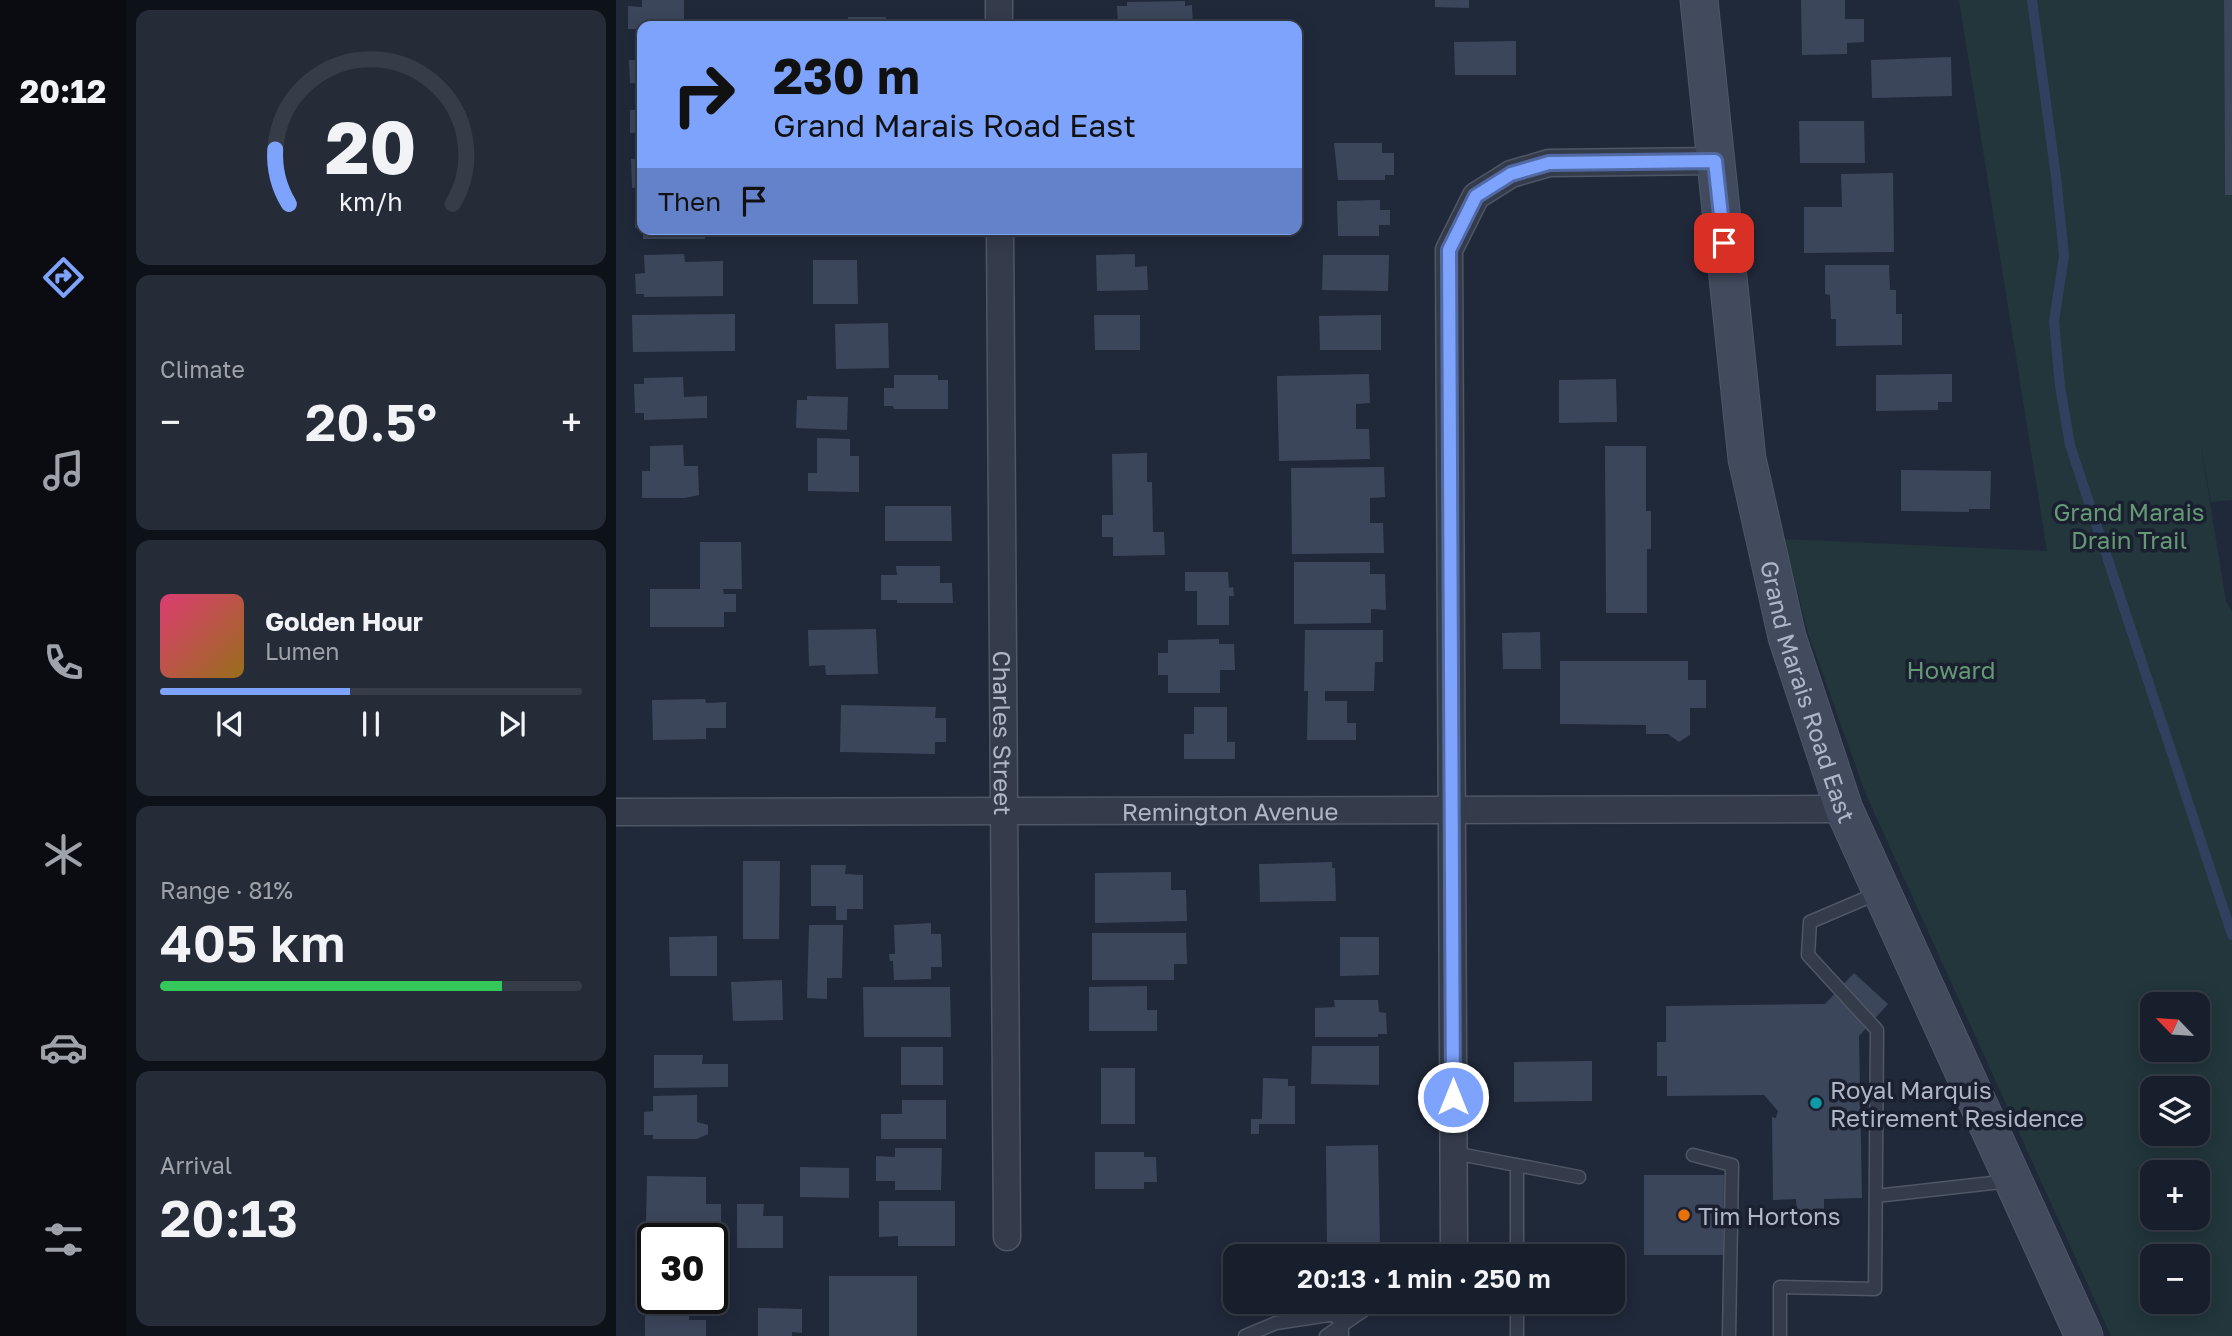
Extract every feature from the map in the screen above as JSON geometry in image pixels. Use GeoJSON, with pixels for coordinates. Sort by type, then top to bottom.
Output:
{"type":"FeatureCollection","features":[{"type":"Feature","properties":{"kind":"street"},"geometry":{"type":"LineString","coordinates":[[999,0],[999,21]]}},
{"type":"Feature","properties":{"kind":"street","name":"Grand Marais Road East"},"geometry":{"type":"LineString","coordinates":[[1699,0],[1747,459],[1787,637],[1844,809],[2084,1336]]}},
{"type":"Feature","properties":{"kind":"street"},"geometry":{"type":"LineString","coordinates":[[1449,1244],[1454,1153],[1449,250],[1476,196],[1511,174],[1549,163],[1715,161]]}},
{"type":"Feature","properties":{"kind":"street","name":"Charles Street"},"geometry":{"type":"LineString","coordinates":[[1000,235],[1007,1237]]}},
{"type":"Feature","properties":{"kind":"street","name":"Remington Avenue"},"geometry":{"type":"LineString","coordinates":[[616,812],[1844,809]]}},
{"type":"Feature","properties":{"kind":"lane"},"geometry":{"type":"LineString","coordinates":[[1780,1336],[1780,1287],[1875,1289],[1877,1030],[1808,955],[1810,922],[1881,892]]}},
{"type":"Feature","properties":{"kind":"lane"},"geometry":{"type":"LineString","coordinates":[[1454,1153],[1578,1177]]}},
{"type":"Feature","properties":{"kind":"lane"},"geometry":{"type":"LineString","coordinates":[[1693,1155],[1732,1166],[1729,1336]]}},
{"type":"Feature","properties":{"kind":"lane"},"geometry":{"type":"LineString","coordinates":[[1517,1165],[1517,1244]]}},
{"type":"Feature","properties":{"kind":"lane"},"geometry":{"type":"LineString","coordinates":[[1876,1196],[2014,1181]]}},
{"type":"Feature","properties":{"kind":"lane"},"geometry":{"type":"LineString","coordinates":[[1245,1336],[1276,1323],[1335,1314],[1342,1330]]}},
{"type":"Feature","properties":{"kind":"lane"},"geometry":{"type":"LineString","coordinates":[[1326,1336],[1342,1330],[1361,1314]]}},
{"type":"Feature","properties":{"kind":"lane"},"geometry":{"type":"LineString","coordinates":[[1517,1314],[1517,1336]]}},
{"type":"Feature","properties":{"kind":"green space"},"geometry":{"type":"Polygon","coordinates":[[[1959,0],[2224,0],[2225,194],[2232,195],[2232,500],[2211,502],[2199,435],[2226,601],[2232,612],[2232,1336],[2111,1336],[1865,792],[1808,633],[1784,539],[2047,551],[1959,0]]]}},
{"type":"Feature","properties":{"kind":"building"},"geometry":{"type":"Polygon","coordinates":[[[642,0],[684,0],[684,21],[637,21],[637,29],[628,29],[628,6],[642,7],[642,0]]]}},
{"type":"Feature","properties":{"kind":"building"},"geometry":{"type":"Polygon","coordinates":[[[1435,0],[1469,0],[1469,8],[1435,7],[1435,0]]]}},
{"type":"Feature","properties":{"kind":"building"},"geometry":{"type":"Polygon","coordinates":[[[1801,0],[1845,0],[1845,19],[1864,19],[1864,42],[1847,43],[1847,54],[1802,55],[1801,0]]]}},
{"type":"Feature","properties":{"kind":"building"},"geometry":{"type":"Polygon","coordinates":[[[2224,0],[2232,0],[2232,195],[2225,195],[2224,0]]]}},
{"type":"Feature","properties":{"kind":"building"},"geometry":{"type":"Polygon","coordinates":[[[1185,1],[1185,6],[1192,5],[1193,21],[1118,21],[1117,6],[1127,6],[1127,2],[1185,1]]]}},
{"type":"Feature","properties":{"kind":"building"},"geometry":{"type":"Polygon","coordinates":[[[848,17],[886,17],[886,21],[848,21],[848,17]]]}},
{"type":"Feature","properties":{"kind":"building"},"geometry":{"type":"Polygon","coordinates":[[[1516,41],[1516,75],[1455,75],[1454,42],[1516,41]]]}},
{"type":"Feature","properties":{"kind":"building"},"geometry":{"type":"Polygon","coordinates":[[[1951,57],[1952,96],[1872,98],[1871,60],[1951,57]]]}},
{"type":"Feature","properties":{"kind":"building"},"geometry":{"type":"Polygon","coordinates":[[[629,60],[637,60],[637,83],[630,83],[629,60]]]}},
{"type":"Feature","properties":{"kind":"building"},"geometry":{"type":"Polygon","coordinates":[[[630,110],[637,110],[637,133],[630,133],[630,110]]]}},
{"type":"Feature","properties":{"kind":"building"},"geometry":{"type":"Polygon","coordinates":[[[1799,121],[1864,121],[1865,163],[1800,163],[1799,121]]]}},
{"type":"Feature","properties":{"kind":"building"},"geometry":{"type":"Polygon","coordinates":[[[1334,143],[1382,143],[1382,153],[1394,153],[1394,175],[1385,175],[1385,180],[1338,180],[1334,143]]]}},
{"type":"Feature","properties":{"kind":"building"},"geometry":{"type":"Polygon","coordinates":[[[631,159],[637,159],[637,188],[632,188],[631,159]]]}},
{"type":"Feature","properties":{"kind":"building"},"geometry":{"type":"Polygon","coordinates":[[[1893,173],[1894,252],[1804,253],[1804,207],[1842,207],[1841,174],[1893,173]]]}},
{"type":"Feature","properties":{"kind":"building"},"geometry":{"type":"Polygon","coordinates":[[[1380,200],[1380,210],[1390,210],[1390,225],[1379,225],[1379,236],[1338,236],[1337,201],[1380,200]]]}},
{"type":"Feature","properties":{"kind":"building"},"geometry":{"type":"Polygon","coordinates":[[[643,235],[705,235],[705,239],[643,239],[643,235]]]}},
{"type":"Feature","properties":{"kind":"building"},"geometry":{"type":"Polygon","coordinates":[[[684,254],[685,262],[723,261],[723,296],[644,297],[644,294],[636,294],[635,274],[645,273],[644,255],[684,254]]]}},
{"type":"Feature","properties":{"kind":"building"},"geometry":{"type":"Polygon","coordinates":[[[1135,254],[1135,267],[1147,266],[1148,290],[1097,291],[1096,255],[1135,254]]]}},
{"type":"Feature","properties":{"kind":"building"},"geometry":{"type":"Polygon","coordinates":[[[1323,255],[1389,255],[1388,291],[1322,290],[1323,255]]]}},
{"type":"Feature","properties":{"kind":"building"},"geometry":{"type":"Polygon","coordinates":[[[813,260],[857,260],[858,304],[813,304],[813,260]]]}},
{"type":"Feature","properties":{"kind":"building"},"geometry":{"type":"Polygon","coordinates":[[[1825,265],[1889,265],[1890,290],[1896,290],[1896,314],[1902,314],[1902,345],[1836,346],[1836,319],[1831,319],[1830,295],[1825,294],[1825,265]]]}},
{"type":"Feature","properties":{"kind":"building"},"geometry":{"type":"Polygon","coordinates":[[[735,314],[735,351],[633,352],[632,315],[735,314]]]}},
{"type":"Feature","properties":{"kind":"building"},"geometry":{"type":"Polygon","coordinates":[[[1094,315],[1140,315],[1140,350],[1095,350],[1094,315]]]}},
{"type":"Feature","properties":{"kind":"building"},"geometry":{"type":"Polygon","coordinates":[[[1381,315],[1381,350],[1320,350],[1319,316],[1381,315]]]}},
{"type":"Feature","properties":{"kind":"building"},"geometry":{"type":"Polygon","coordinates":[[[888,323],[889,368],[836,369],[835,324],[888,323]]]}},
{"type":"Feature","properties":{"kind":"building"},"geometry":{"type":"Polygon","coordinates":[[[1369,374],[1370,403],[1356,404],[1356,429],[1369,429],[1370,459],[1279,461],[1277,376],[1369,374]]]}},
{"type":"Feature","properties":{"kind":"building"},"geometry":{"type":"Polygon","coordinates":[[[1952,374],[1952,402],[1938,402],[1938,410],[1876,411],[1876,375],[1952,374]]]}},
{"type":"Feature","properties":{"kind":"building"},"geometry":{"type":"Polygon","coordinates":[[[894,375],[938,375],[938,380],[948,380],[948,409],[894,409],[893,406],[884,406],[884,388],[894,388],[894,375]]]}},
{"type":"Feature","properties":{"kind":"building"},"geometry":{"type":"Polygon","coordinates":[[[683,377],[684,397],[707,396],[707,418],[644,420],[644,413],[635,413],[634,384],[644,384],[644,378],[683,377]]]}},
{"type":"Feature","properties":{"kind":"building"},"geometry":{"type":"Polygon","coordinates":[[[1616,379],[1617,422],[1559,423],[1559,380],[1616,379]]]}},
{"type":"Feature","properties":{"kind":"building"},"geometry":{"type":"Polygon","coordinates":[[[807,396],[848,397],[847,430],[796,428],[797,400],[807,400],[807,396]]]}},
{"type":"Feature","properties":{"kind":"building"},"geometry":{"type":"Polygon","coordinates":[[[817,438],[850,439],[850,456],[859,456],[859,492],[808,491],[808,473],[817,473],[817,438]]]}},
{"type":"Feature","properties":{"kind":"building"},"geometry":{"type":"Polygon","coordinates":[[[683,445],[684,466],[698,466],[699,495],[685,498],[642,498],[642,471],[650,471],[650,446],[683,445]]]}},
{"type":"Feature","properties":{"kind":"building"},"geometry":{"type":"Polygon","coordinates":[[[1605,446],[1646,446],[1646,511],[1651,511],[1651,549],[1647,549],[1647,613],[1606,613],[1605,446]]]}},
{"type":"Feature","properties":{"kind":"building"},"geometry":{"type":"Polygon","coordinates":[[[1147,453],[1147,482],[1152,482],[1153,532],[1164,532],[1165,555],[1113,556],[1113,537],[1102,537],[1102,515],[1113,515],[1112,454],[1147,453]]]}},
{"type":"Feature","properties":{"kind":"building"},"geometry":{"type":"Polygon","coordinates":[[[1384,467],[1385,497],[1370,498],[1370,523],[1383,523],[1384,553],[1292,554],[1291,468],[1384,467]]]}},
{"type":"Feature","properties":{"kind":"building"},"geometry":{"type":"Polygon","coordinates":[[[1901,470],[1991,471],[1990,509],[1969,509],[1969,512],[1901,511],[1901,470]]]}},
{"type":"Feature","properties":{"kind":"building"},"geometry":{"type":"Polygon","coordinates":[[[885,506],[951,506],[952,541],[885,541],[885,506]]]}},
{"type":"Feature","properties":{"kind":"building"},"geometry":{"type":"Polygon","coordinates":[[[700,542],[741,542],[742,589],[723,589],[724,594],[736,594],[736,612],[724,612],[724,627],[650,627],[650,589],[700,589],[700,542]]]}},
{"type":"Feature","properties":{"kind":"building"},"geometry":{"type":"Polygon","coordinates":[[[1294,562],[1370,562],[1370,574],[1385,574],[1386,610],[1371,609],[1371,623],[1294,624],[1294,562]]]}},
{"type":"Feature","properties":{"kind":"building"},"geometry":{"type":"Polygon","coordinates":[[[896,566],[940,566],[940,583],[952,583],[953,603],[897,603],[897,600],[881,600],[881,575],[897,575],[896,566]]]}},
{"type":"Feature","properties":{"kind":"building"},"geometry":{"type":"Polygon","coordinates":[[[1185,572],[1228,572],[1229,588],[1233,587],[1234,596],[1229,596],[1229,625],[1197,625],[1197,591],[1185,591],[1185,572]]]}},
{"type":"Feature","properties":{"kind":"building"},"geometry":{"type":"Polygon","coordinates":[[[876,629],[878,674],[826,675],[825,665],[809,666],[808,630],[876,629]]]}},
{"type":"Feature","properties":{"kind":"building"},"geometry":{"type":"Polygon","coordinates":[[[1305,630],[1383,630],[1383,662],[1375,662],[1374,691],[1325,691],[1325,701],[1347,701],[1347,723],[1356,723],[1356,740],[1307,740],[1308,691],[1304,691],[1305,630]]]}},
{"type":"Feature","properties":{"kind":"building"},"geometry":{"type":"Polygon","coordinates":[[[1540,632],[1541,669],[1503,669],[1502,633],[1540,632]]]}},
{"type":"Feature","properties":{"kind":"building"},"geometry":{"type":"Polygon","coordinates":[[[1219,639],[1219,644],[1234,644],[1235,670],[1220,670],[1220,693],[1168,693],[1168,675],[1158,675],[1158,653],[1168,653],[1168,640],[1219,639]]]}},
{"type":"Feature","properties":{"kind":"building"},"geometry":{"type":"Polygon","coordinates":[[[1560,661],[1688,661],[1688,680],[1706,680],[1706,708],[1690,708],[1690,735],[1679,742],[1668,734],[1646,734],[1646,725],[1560,724],[1560,661]]]}},
{"type":"Feature","properties":{"kind":"building"},"geometry":{"type":"Polygon","coordinates":[[[705,699],[706,703],[726,702],[726,728],[706,728],[706,739],[653,740],[652,700],[705,699]]]}},
{"type":"Feature","properties":{"kind":"building"},"geometry":{"type":"Polygon","coordinates":[[[841,705],[936,707],[935,718],[946,718],[946,742],[935,742],[935,754],[840,752],[841,705]]]}},
{"type":"Feature","properties":{"kind":"building"},"geometry":{"type":"Polygon","coordinates":[[[1194,707],[1227,707],[1227,742],[1235,742],[1235,759],[1184,759],[1184,734],[1194,734],[1194,707]]]}},
{"type":"Feature","properties":{"kind":"building"},"geometry":{"type":"Polygon","coordinates":[[[743,861],[780,861],[779,939],[743,939],[743,861]]]}},
{"type":"Feature","properties":{"kind":"building"},"geometry":{"type":"Polygon","coordinates":[[[1332,862],[1332,868],[1335,868],[1336,901],[1260,902],[1259,864],[1332,862]]]}},
{"type":"Feature","properties":{"kind":"building"},"geometry":{"type":"Polygon","coordinates":[[[811,865],[846,865],[845,874],[863,875],[863,909],[847,909],[847,920],[836,920],[836,906],[811,906],[811,865]]]}},
{"type":"Feature","properties":{"kind":"building"},"geometry":{"type":"Polygon","coordinates":[[[1171,872],[1171,890],[1186,890],[1187,921],[1095,923],[1095,873],[1171,872]]]}},
{"type":"Feature","properties":{"kind":"building"},"geometry":{"type":"Polygon","coordinates":[[[931,923],[931,934],[941,934],[942,967],[931,967],[931,979],[894,980],[893,961],[890,961],[889,954],[895,954],[894,925],[931,923]]]}},
{"type":"Feature","properties":{"kind":"building"},"geometry":{"type":"Polygon","coordinates":[[[809,925],[843,925],[842,978],[827,978],[827,999],[807,998],[809,925]]]}},
{"type":"Feature","properties":{"kind":"building"},"geometry":{"type":"Polygon","coordinates":[[[1092,933],[1186,933],[1187,964],[1174,964],[1174,980],[1092,980],[1092,933]]]}},
{"type":"Feature","properties":{"kind":"building"},"geometry":{"type":"Polygon","coordinates":[[[717,936],[717,976],[670,976],[669,937],[717,936]]]}},
{"type":"Feature","properties":{"kind":"building"},"geometry":{"type":"Polygon","coordinates":[[[1340,937],[1379,937],[1379,975],[1340,976],[1340,937]]]}},
{"type":"Feature","properties":{"kind":"building","name":"Royal Marquis Retirement Residence"},"geometry":{"type":"Polygon","coordinates":[[[1854,973],[1888,1004],[1859,1036],[1862,1198],[1824,1199],[1824,1211],[1797,1212],[1796,1199],[1773,1200],[1772,1117],[1776,1118],[1778,1111],[1764,1095],[1667,1096],[1667,1076],[1657,1076],[1657,1042],[1666,1042],[1666,1006],[1825,1004],[1854,973]]]}},
{"type":"Feature","properties":{"kind":"building"},"geometry":{"type":"Polygon","coordinates":[[[782,980],[783,1020],[733,1021],[731,982],[782,980]]]}},
{"type":"Feature","properties":{"kind":"building"},"geometry":{"type":"Polygon","coordinates":[[[1147,986],[1147,1010],[1157,1010],[1157,1031],[1089,1031],[1089,987],[1147,986]]]}},
{"type":"Feature","properties":{"kind":"building"},"geometry":{"type":"Polygon","coordinates":[[[863,987],[950,987],[951,1037],[864,1037],[863,987]]]}},
{"type":"Feature","properties":{"kind":"building"},"geometry":{"type":"Polygon","coordinates":[[[1334,1000],[1378,1000],[1379,1012],[1386,1013],[1387,1034],[1378,1034],[1378,1037],[1315,1037],[1315,1008],[1335,1007],[1334,1000]]]}},
{"type":"Feature","properties":{"kind":"building"},"geometry":{"type":"Polygon","coordinates":[[[1312,1046],[1379,1046],[1379,1085],[1311,1084],[1312,1046]]]}},
{"type":"Feature","properties":{"kind":"building"},"geometry":{"type":"Polygon","coordinates":[[[901,1047],[943,1047],[943,1085],[901,1085],[901,1047]]]}},
{"type":"Feature","properties":{"kind":"building"},"geometry":{"type":"Polygon","coordinates":[[[654,1055],[703,1055],[702,1064],[728,1064],[728,1087],[654,1088],[654,1055]]]}},
{"type":"Feature","properties":{"kind":"building"},"geometry":{"type":"Polygon","coordinates":[[[1592,1061],[1592,1101],[1514,1102],[1514,1062],[1592,1061]]]}},
{"type":"Feature","properties":{"kind":"building"},"geometry":{"type":"Polygon","coordinates":[[[1101,1068],[1135,1068],[1135,1124],[1101,1124],[1101,1068]]]}},
{"type":"Feature","properties":{"kind":"building"},"geometry":{"type":"Polygon","coordinates":[[[1263,1078],[1288,1079],[1288,1086],[1295,1086],[1295,1124],[1259,1124],[1259,1134],[1251,1134],[1251,1119],[1262,1119],[1263,1078]]]}},
{"type":"Feature","properties":{"kind":"building"},"geometry":{"type":"Polygon","coordinates":[[[697,1095],[697,1122],[708,1125],[708,1134],[697,1139],[653,1139],[653,1135],[644,1135],[644,1112],[653,1111],[653,1096],[697,1095]]]}},
{"type":"Feature","properties":{"kind":"building"},"geometry":{"type":"Polygon","coordinates":[[[902,1100],[946,1100],[946,1139],[881,1139],[881,1114],[902,1114],[902,1100]]]}},
{"type":"Feature","properties":{"kind":"building"},"geometry":{"type":"Polygon","coordinates":[[[1378,1145],[1380,1244],[1327,1244],[1326,1146],[1378,1145]]]}},
{"type":"Feature","properties":{"kind":"building"},"geometry":{"type":"Polygon","coordinates":[[[895,1148],[942,1148],[941,1190],[895,1190],[895,1181],[876,1181],[876,1156],[895,1157],[895,1148]]]}},
{"type":"Feature","properties":{"kind":"building"},"geometry":{"type":"Polygon","coordinates":[[[1095,1152],[1144,1152],[1144,1157],[1156,1157],[1157,1182],[1144,1182],[1144,1189],[1095,1189],[1095,1152]]]}},
{"type":"Feature","properties":{"kind":"building"},"geometry":{"type":"Polygon","coordinates":[[[800,1167],[849,1168],[849,1198],[800,1197],[800,1167]]]}},
{"type":"Feature","properties":{"kind":"building","name":"Tim Hortons"},"geometry":{"type":"Polygon","coordinates":[[[1644,1175],[1724,1175],[1723,1255],[1644,1255],[1644,1175]]]}},
{"type":"Feature","properties":{"kind":"building"},"geometry":{"type":"Polygon","coordinates":[[[647,1176],[706,1177],[706,1204],[721,1204],[721,1223],[646,1223],[647,1176]]]}},
{"type":"Feature","properties":{"kind":"building"},"geometry":{"type":"Polygon","coordinates":[[[879,1201],[955,1201],[955,1246],[898,1246],[898,1236],[879,1237],[879,1201]]]}},
{"type":"Feature","properties":{"kind":"building"},"geometry":{"type":"Polygon","coordinates":[[[737,1204],[764,1204],[763,1216],[783,1216],[783,1248],[737,1248],[737,1204]]]}},
{"type":"Feature","properties":{"kind":"building"},"geometry":{"type":"Polygon","coordinates":[[[829,1276],[917,1276],[917,1336],[829,1336],[829,1276]]]}},
{"type":"Feature","properties":{"kind":"building"},"geometry":{"type":"Polygon","coordinates":[[[758,1308],[802,1309],[802,1333],[792,1332],[792,1336],[758,1336],[758,1308]]]}},
{"type":"Feature","properties":{"kind":"building"},"geometry":{"type":"Polygon","coordinates":[[[645,1314],[689,1314],[689,1320],[706,1320],[706,1336],[645,1336],[645,1314]]]}},
{"type":"Feature","properties":{"kind":"waterway"},"geometry":{"type":"LineString","coordinates":[[2032,0],[2064,256],[2054,321],[2060,386],[2070,445],[2232,935]]}},
{"type":"Feature","properties":{"kind":"place","name":"Royal Marquis Retirement Residence"},"geometry":{"type":"Point","coordinates":[1816,1103]}},
{"type":"Feature","properties":{"kind":"place","name":"Tim Hortons"},"geometry":{"type":"Point","coordinates":[1684,1215]}},
{"type":"Feature","properties":{"kind":"route"},"geometry":{"type":"LineString","coordinates":[[1453,1097],[1449,250],[1476,196],[1511,174],[1549,163],[1715,161],[1724,243]]}},
{"type":"Feature","properties":{"kind":"park label","name":"Grand Marais Drain Trail"},"geometry":{"type":"Point","coordinates":[2129,525]}},
{"type":"Feature","properties":{"kind":"park label","name":"Howard"},"geometry":{"type":"Point","coordinates":[1951,669]}}]}
